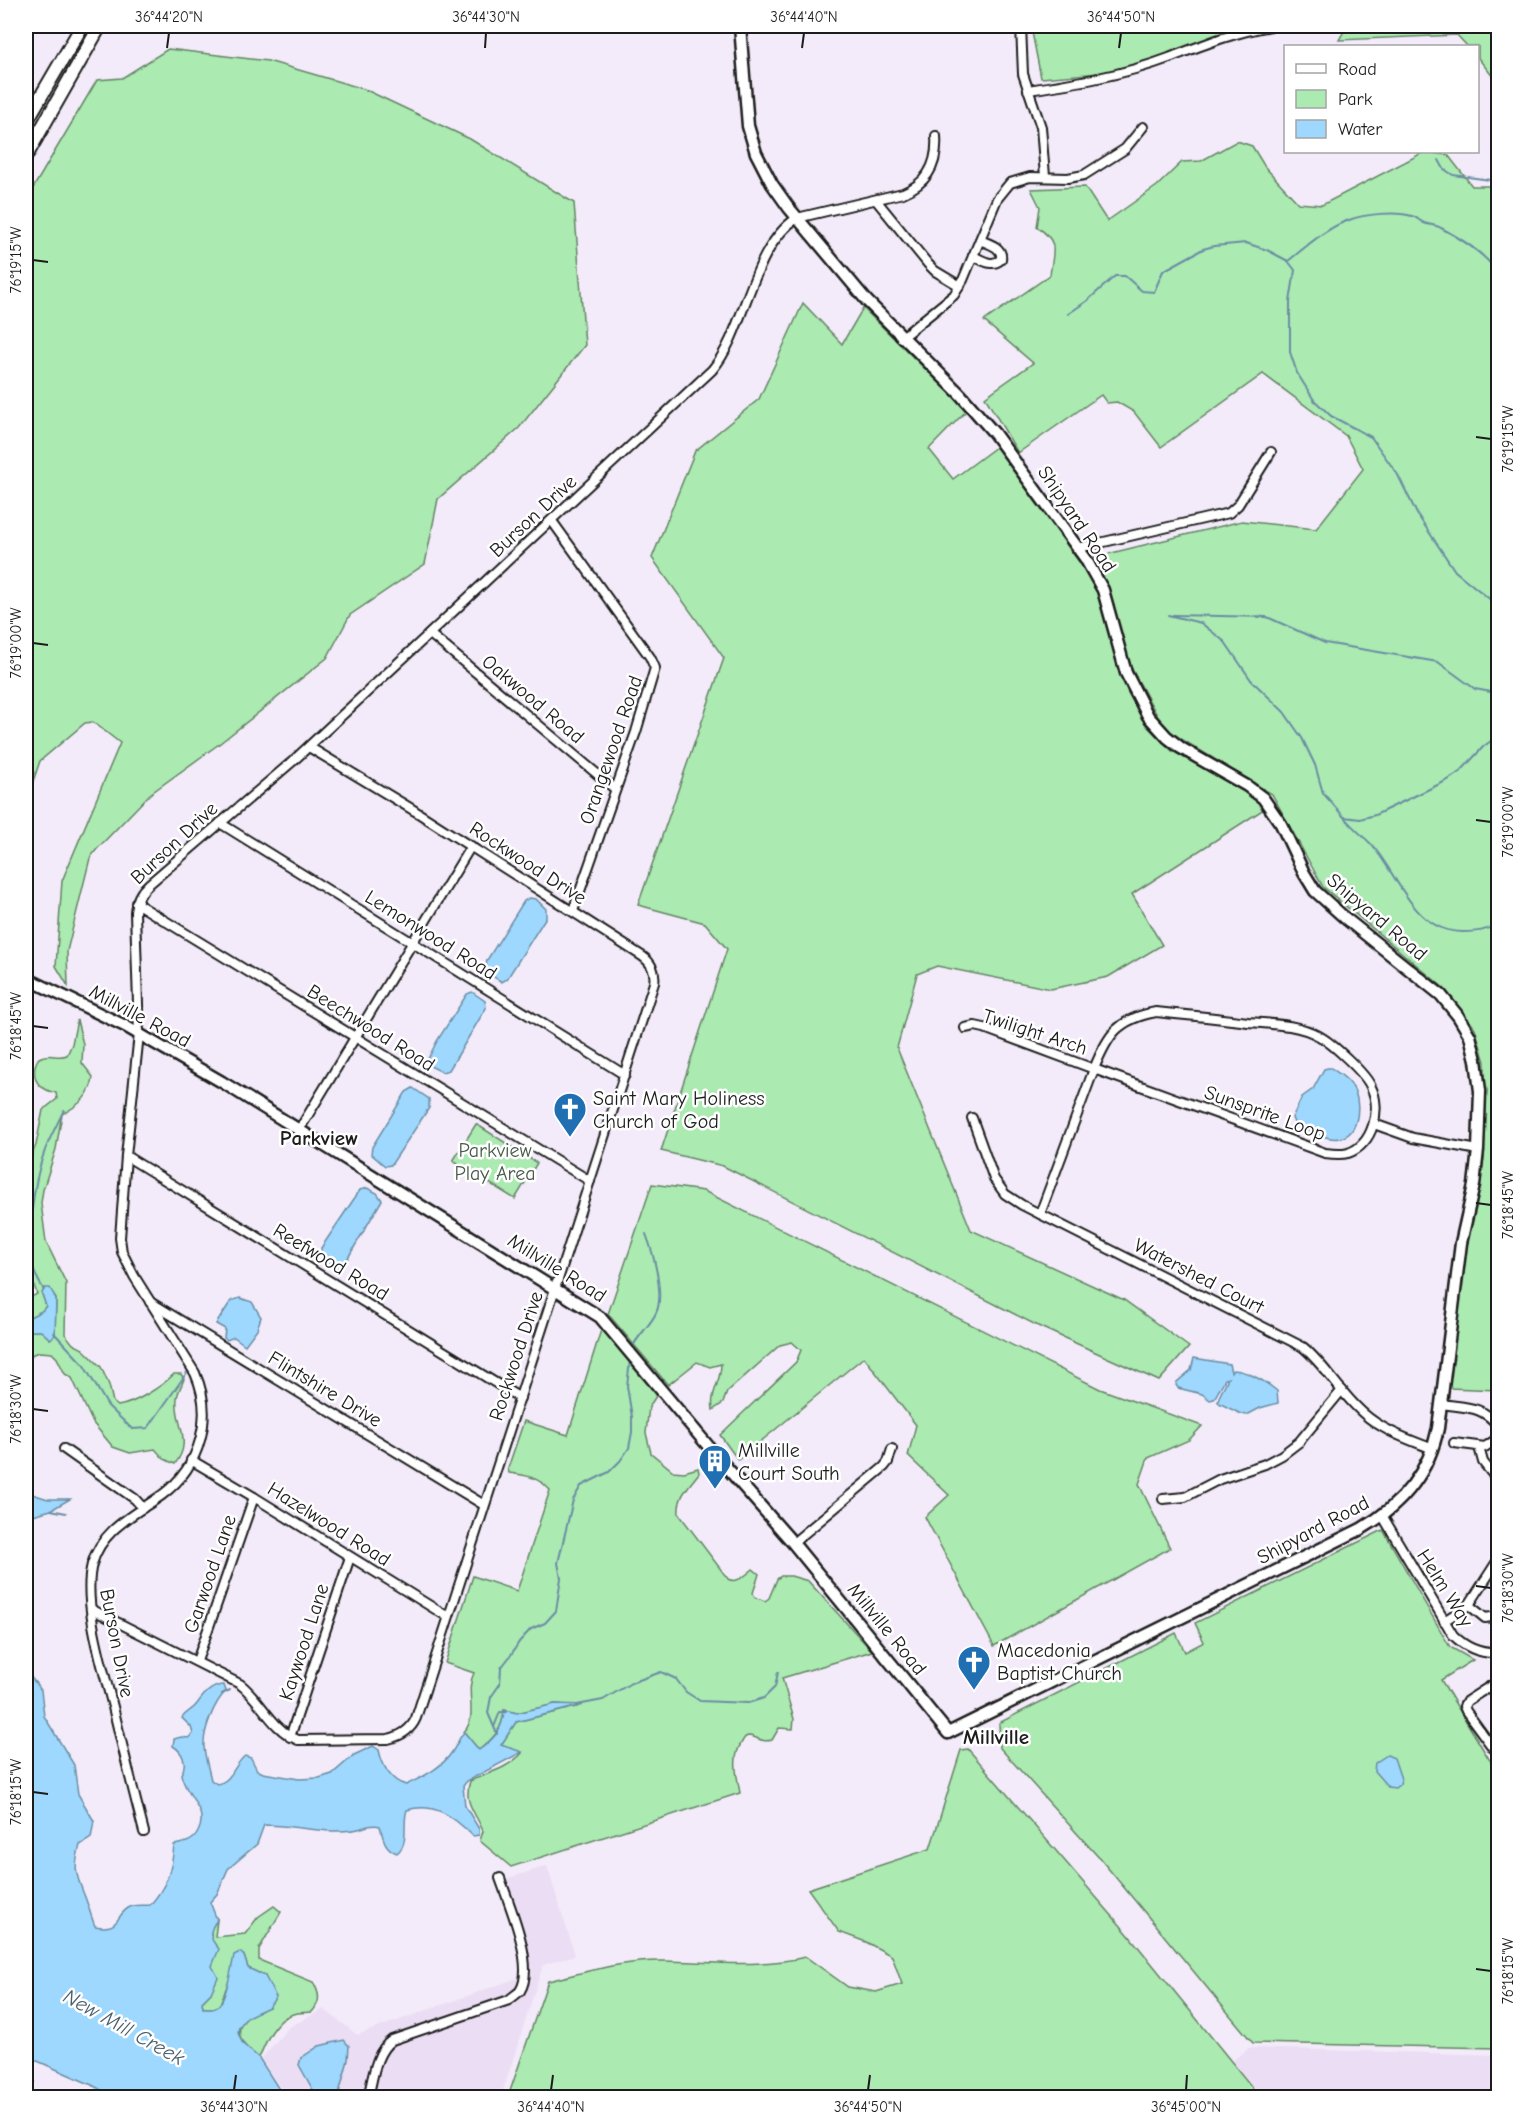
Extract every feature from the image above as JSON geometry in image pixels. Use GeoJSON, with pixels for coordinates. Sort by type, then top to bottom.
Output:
{"type":"FeatureCollection","features":[{"type":"Feature","properties":{"kind":"main road"},"geometry":{"type":"LineString","coordinates":[[26,122],[82,26]]}},
{"type":"Feature","properties":{"kind":"main road"},"geometry":{"type":"LineString","coordinates":[[26,156],[100,26]]}},
{"type":"Feature","properties":{"kind":"street","name":"Shipyard Road"},"geometry":{"type":"LineString","coordinates":[[740,26],[747,113],[752,140],[772,184],[797,218],[867,301],[901,338],[960,394],[987,425],[1078,548],[1103,590],[1126,673],[1141,705],[1152,721],[1181,748],[1247,786],[1263,798],[1281,824],[1315,891],[1441,995],[1461,1021],[1473,1045],[1479,1075],[1478,1150],[1474,1185],[1461,1243],[1441,1404],[1433,1449],[1410,1490],[1382,1515],[1361,1529],[948,1732]]}},
{"type":"Feature","properties":{"kind":"street"},"geometry":{"type":"LineString","coordinates":[[1021,26],[1022,62],[1028,90],[1041,127],[1045,176]]}},
{"type":"Feature","properties":{"kind":"street"},"geometry":{"type":"LineString","coordinates":[[1028,90],[1088,80],[1126,70],[1168,58],[1222,37],[1270,26]]}},
{"type":"Feature","properties":{"kind":"street"},"geometry":{"type":"LineString","coordinates":[[901,338],[947,302],[960,286],[1002,191],[1010,183],[1019,179],[1045,176],[1068,178],[1084,175],[1125,149],[1143,127]]}},
{"type":"Feature","properties":{"kind":"street"},"geometry":{"type":"LineString","coordinates":[[797,218],[903,194],[922,182],[928,175],[936,157],[936,136]]}},
{"type":"Feature","properties":{"kind":"street"},"geometry":{"type":"LineString","coordinates":[[876,200],[935,272],[960,286]]}},
{"type":"Feature","properties":{"kind":"street","name":"Burson Drive"},"geometry":{"type":"LineString","coordinates":[[144,1832],[102,1665],[91,1609],[89,1578],[104,1538],[170,1488],[191,1461],[198,1446],[205,1413],[201,1389],[187,1359],[148,1301],[128,1264],[120,1238],[139,1034],[136,903],[142,891],[309,747],[717,364],[772,246],[781,231],[797,218]]}},
{"type":"Feature","properties":{"kind":"street"},"geometry":{"type":"LineString","coordinates":[[973,256],[992,264],[1001,260],[999,249],[980,240]]}},
{"type":"Feature","properties":{"kind":"street"},"geometry":{"type":"LineString","coordinates":[[1078,548],[1233,511],[1271,452]]}},
{"type":"Feature","properties":{"kind":"street","name":"Orangewood Road"},"geometry":{"type":"LineString","coordinates":[[552,521],[654,663],[654,675],[573,911]]}},
{"type":"Feature","properties":{"kind":"street","name":"Oakwood Road"},"geometry":{"type":"LineString","coordinates":[[430,634],[615,789]]}},
{"type":"Feature","properties":{"kind":"street","name":"Rockwood Drive"},"geometry":{"type":"LineString","coordinates":[[290,1737],[305,1741],[396,1737],[403,1734],[416,1718],[654,983],[654,971],[642,956],[471,846],[309,747]]}},
{"type":"Feature","properties":{"kind":"street","name":"Lemonwood Road"},"geometry":{"type":"LineString","coordinates":[[220,823],[625,1075]]}},
{"type":"Feature","properties":{"kind":"street"},"geometry":{"type":"LineString","coordinates":[[299,1130],[471,846]]}},
{"type":"Feature","properties":{"kind":"street","name":"Beechwood Road"},"geometry":{"type":"LineString","coordinates":[[136,903],[590,1181]]}},
{"type":"Feature","properties":{"kind":"street","name":"Millville Road"},"geometry":{"type":"LineString","coordinates":[[26,978],[139,1034],[222,1082],[595,1312],[606,1322],[714,1454],[794,1543],[948,1732]]}},
{"type":"Feature","properties":{"kind":"street"},"geometry":{"type":"LineString","coordinates":[[1040,1214],[1102,1048],[1116,1029],[1128,1019],[1156,1012],[1292,1027],[1321,1037],[1365,1076],[1374,1093],[1374,1124],[1413,1138],[1478,1150]]}},
{"type":"Feature","properties":{"kind":"street","name":"Twilight Arch"},"geometry":{"type":"LineString","coordinates":[[965,1028],[975,1026],[984,1028],[1094,1069]]}},
{"type":"Feature","properties":{"kind":"street","name":"Sunsprite Loop"},"geometry":{"type":"LineString","coordinates":[[1094,1069],[1325,1153],[1348,1153],[1368,1137],[1374,1124]]}},
{"type":"Feature","properties":{"kind":"street","name":"Watershed Court"},"geometry":{"type":"LineString","coordinates":[[972,1118],[985,1158],[1005,1194],[1040,1214],[1303,1347],[1323,1366],[1361,1412],[1392,1432],[1433,1449]]}},
{"type":"Feature","properties":{"kind":"street","name":"Reefwood Road"},"geometry":{"type":"LineString","coordinates":[[126,1156],[520,1398]]}},
{"type":"Feature","properties":{"kind":"street","name":"Flintshire Drive"},"geometry":{"type":"LineString","coordinates":[[148,1301],[484,1505]]}},
{"type":"Feature","properties":{"kind":"street"},"geometry":{"type":"LineString","coordinates":[[1163,1499],[1185,1497],[1220,1479],[1256,1467],[1282,1455],[1299,1442],[1342,1390]]}},
{"type":"Feature","properties":{"kind":"street"},"geometry":{"type":"LineString","coordinates":[[1441,1404],[1482,1410],[1498,1426]]}},
{"type":"Feature","properties":{"kind":"street"},"geometry":{"type":"LineString","coordinates":[[1454,1443],[1479,1447],[1490,1445],[1498,1438]]}},
{"type":"Feature","properties":{"kind":"street"},"geometry":{"type":"LineString","coordinates":[[1479,1447],[1484,1462],[1498,1481]]}},
{"type":"Feature","properties":{"kind":"street"},"geometry":{"type":"LineString","coordinates":[[64,1449],[135,1499],[143,1508]]}},
{"type":"Feature","properties":{"kind":"street"},"geometry":{"type":"LineString","coordinates":[[794,1543],[884,1467],[892,1449]]}},
{"type":"Feature","properties":{"kind":"street","name":"Hazelwood Road"},"geometry":{"type":"LineString","coordinates":[[191,1461],[254,1497],[448,1617]]}},
{"type":"Feature","properties":{"kind":"street","name":"Garwood Lane"},"geometry":{"type":"LineString","coordinates":[[197,1661],[254,1497]]}},
{"type":"Feature","properties":{"kind":"street","name":"Helm Way"},"geometry":{"type":"LineString","coordinates":[[1382,1515],[1453,1635],[1467,1647],[1498,1654]]}},
{"type":"Feature","properties":{"kind":"street","name":"Kaywood Lane"},"geometry":{"type":"LineString","coordinates":[[290,1737],[350,1557]]}},
{"type":"Feature","properties":{"kind":"street"},"geometry":{"type":"LineString","coordinates":[[1444,1621],[1469,1605],[1495,1572],[1498,1560]]}},
{"type":"Feature","properties":{"kind":"street"},"geometry":{"type":"LineString","coordinates":[[1469,1605],[1485,1618],[1498,1616]]}},
{"type":"Feature","properties":{"kind":"street"},"geometry":{"type":"LineString","coordinates":[[91,1609],[197,1661],[244,1687],[255,1697],[276,1726],[290,1737]]}},
{"type":"Feature","properties":{"kind":"street"},"geometry":{"type":"LineString","coordinates":[[1498,1654],[1498,1666]]}},
{"type":"Feature","properties":{"kind":"street"},"geometry":{"type":"LineString","coordinates":[[1498,1681],[1467,1701],[1464,1706],[1493,1748],[1498,1750]]}},
{"type":"Feature","properties":{"kind":"street"},"geometry":{"type":"LineString","coordinates":[[368,2097],[379,2055],[386,2044],[509,2000],[519,1992],[524,1975],[524,1954],[500,1878]]}},
{"type":"Feature","properties":{"kind":"shaded area"},"geometry":{"type":"Polygon","coordinates":[[[547,1866],[575,1955],[543,1965],[501,2097],[287,2097],[261,2059],[289,2027],[324,2009],[357,2035],[529,1974],[499,1881],[547,1866]]]}},
{"type":"Feature","properties":{"kind":"shaded area"},"geometry":{"type":"Polygon","coordinates":[[[1249,2048],[1498,2055],[1498,2097],[1262,2097],[1232,2061],[1249,2048]]]}},
{"type":"Feature","properties":{"kind":"green space"},"geometry":{"type":"Polygon","coordinates":[[[1110,26],[1240,26],[1124,71],[1041,78],[1032,32],[1110,26]]]}},
{"type":"Feature","properties":{"kind":"green space"},"geometry":{"type":"Polygon","coordinates":[[[1347,26],[1498,26],[1498,83],[1479,59],[1479,45],[1466,45],[1457,35],[1339,40],[1347,26]]]}},
{"type":"Feature","properties":{"kind":"green space"},"geometry":{"type":"Polygon","coordinates":[[[168,49],[268,61],[364,89],[470,139],[574,203],[585,345],[519,428],[438,499],[425,564],[350,615],[327,658],[219,744],[150,794],[97,849],[90,858],[67,951],[68,986],[56,966],[62,881],[120,743],[93,722],[85,723],[40,761],[26,802],[26,200],[97,80],[122,78],[168,49]]]}},
{"type":"Feature","properties":{"kind":"green space"},"geometry":{"type":"Polygon","coordinates":[[[1237,141],[1252,146],[1265,167],[1298,203],[1322,205],[1422,153],[1448,155],[1472,186],[1498,186],[1498,1390],[1449,1388],[1468,1233],[1484,1159],[1485,1062],[1475,1028],[1444,988],[1323,887],[1272,794],[1163,726],[1127,660],[1110,592],[1091,558],[1242,521],[1316,529],[1363,469],[1346,436],[1263,374],[1161,447],[1134,412],[1117,402],[1107,403],[1101,395],[1018,453],[985,397],[1033,363],[984,321],[1050,275],[1052,242],[1037,227],[1040,207],[1031,189],[1085,187],[1107,221],[1157,186],[1182,162],[1201,161],[1237,141]]]}},
{"type":"Feature","properties":{"kind":"green space"},"geometry":{"type":"Polygon","coordinates":[[[803,303],[842,344],[863,308],[967,410],[929,449],[953,479],[996,447],[1085,570],[1099,593],[1127,691],[1146,725],[1172,751],[1255,797],[1264,809],[1132,894],[1162,945],[1108,977],[1051,989],[937,966],[917,974],[897,1048],[971,1230],[1124,1300],[1189,1347],[1159,1381],[1038,1326],[723,1166],[661,1151],[727,949],[705,923],[638,905],[724,658],[652,558],[695,451],[759,399],[803,303]]]}},
{"type":"Feature","properties":{"kind":"green space"},"geometry":{"type":"Polygon","coordinates":[[[77,1020],[83,1044],[82,1063],[93,1077],[92,1083],[82,1100],[62,1114],[56,1149],[41,1203],[46,1242],[66,1283],[65,1334],[73,1344],[83,1349],[101,1367],[113,1402],[118,1406],[133,1402],[148,1394],[174,1374],[181,1374],[184,1379],[178,1395],[177,1407],[183,1447],[175,1464],[164,1459],[155,1449],[130,1453],[113,1447],[93,1423],[72,1378],[65,1374],[52,1353],[33,1354],[26,1362],[26,1335],[29,1331],[41,1331],[50,1339],[55,1335],[56,1299],[44,1288],[42,1294],[46,1306],[42,1311],[26,1319],[26,1300],[37,1294],[33,1283],[26,1277],[26,1169],[36,1145],[43,1110],[57,1099],[56,1093],[46,1090],[39,1084],[34,1072],[38,1059],[43,1056],[67,1055],[77,1020]]]}},
{"type":"Feature","properties":{"kind":"green space","name":"Parkview Play Area"},"geometry":{"type":"Polygon","coordinates":[[[476,1124],[537,1163],[515,1199],[453,1161],[476,1124]]]}},
{"type":"Feature","properties":{"kind":"green space"},"geometry":{"type":"Polygon","coordinates":[[[652,1184],[704,1191],[1100,1389],[1202,1426],[1189,1440],[1148,1458],[1139,1484],[1170,1548],[994,1646],[925,1517],[949,1495],[908,1456],[916,1425],[864,1357],[738,1460],[720,1435],[796,1362],[801,1350],[792,1342],[780,1345],[727,1392],[723,1403],[713,1410],[713,1397],[721,1364],[710,1367],[697,1362],[668,1385],[608,1314],[652,1184]]]}},
{"type":"Feature","properties":{"kind":"green space"},"geometry":{"type":"Polygon","coordinates":[[[601,1330],[612,1335],[658,1393],[649,1407],[646,1433],[651,1453],[673,1471],[684,1472],[698,1468],[699,1473],[682,1497],[679,1514],[728,1579],[738,1580],[753,1569],[759,1574],[753,1593],[755,1597],[765,1601],[781,1576],[791,1576],[808,1581],[872,1651],[782,1678],[794,1719],[793,1729],[779,1728],[772,1740],[768,1741],[749,1736],[744,1738],[736,1760],[740,1793],[511,1867],[480,1841],[483,1831],[469,1801],[470,1781],[505,1766],[522,1753],[501,1745],[516,1722],[580,1706],[555,1704],[517,1713],[504,1710],[502,1723],[496,1733],[479,1750],[464,1732],[470,1718],[470,1688],[474,1673],[445,1663],[473,1576],[517,1591],[550,1490],[531,1477],[509,1473],[508,1468],[524,1421],[568,1435],[601,1330]]]}},
{"type":"Feature","properties":{"kind":"green space"},"geometry":{"type":"Polygon","coordinates":[[[1383,1530],[1450,1647],[1473,1660],[1441,1680],[1489,1759],[1498,1769],[1498,2048],[1253,2043],[1102,1861],[1000,1748],[999,1723],[1176,1633],[1185,1652],[1204,1642],[1195,1623],[1383,1530]]]}},
{"type":"Feature","properties":{"kind":"green space"},"geometry":{"type":"Polygon","coordinates":[[[968,1749],[1127,1933],[1260,2097],[508,2097],[548,1981],[635,1962],[753,1963],[806,1957],[848,1987],[876,1992],[902,1984],[892,1956],[866,1942],[839,1932],[808,1889],[930,1849],[961,1750],[968,1749]]]}},
{"type":"Feature","properties":{"kind":"green space"},"geometry":{"type":"Polygon","coordinates":[[[274,1906],[281,1912],[259,1949],[259,1960],[313,1982],[318,1997],[312,2012],[293,2014],[276,2026],[259,2058],[241,2040],[240,2029],[249,2016],[269,2007],[265,1976],[248,1968],[244,1956],[229,1981],[220,2004],[215,2008],[203,2008],[202,2002],[211,1993],[211,1928],[217,1920],[215,1937],[245,1934],[258,1917],[274,1906]]]}},
{"type":"Feature","properties":{"kind":"water"},"geometry":{"type":"Polygon","coordinates":[[[529,898],[536,899],[546,909],[546,917],[507,979],[502,982],[488,971],[487,960],[524,901],[529,898]]]}},
{"type":"Feature","properties":{"kind":"water"},"geometry":{"type":"Polygon","coordinates":[[[472,992],[485,1001],[486,1008],[449,1070],[442,1072],[430,1066],[427,1061],[467,994],[472,992]]]}},
{"type":"Feature","properties":{"kind":"water"},"geometry":{"type":"Polygon","coordinates":[[[1331,1068],[1352,1086],[1358,1108],[1352,1130],[1347,1135],[1335,1139],[1323,1137],[1295,1125],[1292,1118],[1302,1097],[1313,1089],[1324,1069],[1331,1068]]]}},
{"type":"Feature","properties":{"kind":"water"},"geometry":{"type":"Polygon","coordinates":[[[413,1088],[429,1099],[429,1108],[391,1165],[385,1166],[371,1154],[372,1147],[406,1092],[413,1088]]]}},
{"type":"Feature","properties":{"kind":"water"},"geometry":{"type":"Polygon","coordinates":[[[367,1188],[377,1193],[382,1200],[342,1268],[334,1269],[322,1260],[321,1248],[360,1190],[367,1188]]]}},
{"type":"Feature","properties":{"kind":"water"},"geometry":{"type":"Polygon","coordinates":[[[44,1288],[50,1288],[56,1299],[55,1335],[50,1339],[41,1331],[29,1331],[26,1335],[26,1319],[42,1311],[46,1306],[42,1294],[44,1288]]]}},
{"type":"Feature","properties":{"kind":"water"},"geometry":{"type":"Polygon","coordinates":[[[240,1298],[252,1302],[261,1317],[257,1329],[245,1345],[234,1337],[227,1340],[224,1338],[225,1329],[216,1324],[231,1301],[240,1298]]]}},
{"type":"Feature","properties":{"kind":"water"},"geometry":{"type":"Polygon","coordinates":[[[1194,1358],[1229,1364],[1231,1372],[1233,1370],[1244,1372],[1268,1384],[1277,1391],[1278,1403],[1260,1408],[1247,1415],[1221,1404],[1218,1402],[1219,1397],[1228,1378],[1225,1379],[1214,1399],[1210,1400],[1202,1394],[1178,1388],[1177,1382],[1191,1370],[1194,1358]]]}},
{"type":"Feature","properties":{"kind":"water"},"geometry":{"type":"Polygon","coordinates":[[[26,1494],[48,1499],[70,1499],[51,1510],[26,1517],[26,1494]]]}},
{"type":"Feature","properties":{"kind":"water","name":"New Mill Creek"},"geometry":{"type":"Polygon","coordinates":[[[26,1671],[41,1690],[44,1716],[74,1765],[78,1794],[94,1821],[91,1838],[80,1845],[77,1872],[95,1926],[104,1927],[114,1924],[130,1907],[150,1905],[168,1877],[174,1845],[191,1840],[198,1832],[201,1824],[199,1809],[183,1782],[181,1774],[184,1766],[183,1759],[173,1746],[174,1739],[188,1738],[193,1734],[191,1727],[182,1718],[205,1694],[216,1687],[224,1685],[226,1691],[217,1702],[210,1717],[204,1747],[211,1780],[217,1784],[230,1776],[245,1756],[251,1758],[257,1770],[263,1773],[299,1779],[319,1778],[332,1774],[354,1755],[373,1746],[379,1750],[382,1761],[391,1776],[406,1785],[443,1763],[464,1732],[479,1750],[497,1733],[502,1723],[504,1710],[517,1713],[555,1704],[583,1705],[516,1722],[501,1745],[522,1752],[467,1781],[463,1786],[465,1806],[479,1829],[479,1835],[473,1836],[451,1817],[426,1808],[407,1810],[405,1838],[397,1853],[387,1845],[380,1826],[331,1831],[264,1825],[257,1844],[228,1869],[217,1894],[210,1902],[217,1920],[211,1935],[219,1949],[212,1966],[218,1977],[211,1993],[202,2002],[203,2008],[215,2008],[221,2003],[234,1955],[240,1952],[248,1968],[265,1976],[276,1997],[269,2007],[247,2017],[239,2027],[238,2033],[243,2044],[259,2058],[284,2097],[114,2097],[26,2056],[26,1671]]]}},
{"type":"Feature","properties":{"kind":"water"},"geometry":{"type":"Polygon","coordinates":[[[1387,1755],[1394,1758],[1401,1779],[1400,1784],[1395,1788],[1388,1787],[1374,1771],[1375,1763],[1387,1755]]]}},
{"type":"Feature","properties":{"kind":"water"},"geometry":{"type":"Polygon","coordinates":[[[344,2040],[349,2046],[348,2060],[338,2097],[317,2097],[299,2065],[301,2058],[319,2046],[344,2040]]]}},
{"type":"Feature","properties":{"kind":"waterway"},"geometry":{"type":"LineString","coordinates":[[1439,160],[1444,169],[1453,175],[1498,181]]}},
{"type":"Feature","properties":{"kind":"waterway"},"geometry":{"type":"LineString","coordinates":[[1288,261],[1341,223],[1363,216],[1406,214],[1457,237],[1480,253],[1498,273]]}},
{"type":"Feature","properties":{"kind":"waterway"},"geometry":{"type":"LineString","coordinates":[[1068,314],[1087,301],[1115,276],[1125,276],[1142,291],[1154,292],[1163,271],[1203,249],[1214,246],[1246,243],[1267,250],[1288,261],[1295,270],[1290,302],[1290,352],[1297,373],[1314,400],[1331,416],[1371,437],[1398,475],[1417,514],[1455,571],[1498,604]]}},
{"type":"Feature","properties":{"kind":"waterway"},"geometry":{"type":"LineString","coordinates":[[1168,615],[1201,623],[1225,642],[1251,680],[1284,712],[1302,738],[1315,765],[1323,793],[1344,817],[1360,819],[1375,815],[1448,780],[1461,771],[1484,746],[1498,736]]}},
{"type":"Feature","properties":{"kind":"waterway"},"geometry":{"type":"LineString","coordinates":[[1173,615],[1267,617],[1325,643],[1438,662],[1475,689],[1491,692],[1498,680]]}},
{"type":"Feature","properties":{"kind":"waterway"},"geometry":{"type":"LineString","coordinates":[[1344,817],[1370,843],[1408,899],[1431,922],[1446,929],[1463,932],[1481,931],[1498,924]]}},
{"type":"Feature","properties":{"kind":"waterway"},"geometry":{"type":"LineString","coordinates":[[44,1290],[35,1275],[30,1254],[32,1210],[43,1156],[64,1110]]}},
{"type":"Feature","properties":{"kind":"waterway"},"geometry":{"type":"LineString","coordinates":[[632,1348],[653,1318],[658,1305],[659,1285],[646,1234]]}},
{"type":"Feature","properties":{"kind":"waterway"},"geometry":{"type":"LineString","coordinates":[[54,1333],[83,1364],[108,1406],[132,1429],[148,1428],[188,1371]]}},
{"type":"Feature","properties":{"kind":"waterway"},"geometry":{"type":"LineString","coordinates":[[494,1727],[488,1713],[491,1697],[500,1684],[501,1668],[531,1629],[545,1623],[556,1611],[561,1578],[558,1563],[573,1500],[581,1486],[609,1472],[629,1448],[632,1432],[627,1386],[630,1360]]}},
{"type":"Feature","properties":{"kind":"waterway"},"geometry":{"type":"LineString","coordinates":[[51,1510],[66,1513]]}},
{"type":"Feature","properties":{"kind":"waterway"},"geometry":{"type":"LineString","coordinates":[[577,1705],[603,1700],[631,1683],[661,1672],[676,1679],[686,1692],[700,1701],[748,1703],[764,1698],[775,1687],[778,1672]]}},
{"type":"Feature","properties":{"kind":"waterway"},"geometry":{"type":"LineString","coordinates":[[222,1694],[230,1690]]}},
{"type":"Feature","properties":{"kind":"waterway"},"geometry":{"type":"LineString","coordinates":[[497,1734],[494,1727],[500,1712],[506,1712]]}},
{"type":"Feature","properties":{"kind":"waterway"},"geometry":{"type":"LineString","coordinates":[[26,2083],[34,2082]]}},
{"type":"Feature","properties":{"kind":"place","name":"Saint Mary Holiness Church of God"},"geometry":{"type":"Point","coordinates":[570,1138]}},
{"type":"Feature","properties":{"kind":"place","name":"Millville Court South"},"geometry":{"type":"Point","coordinates":[715,1490]}},
{"type":"Feature","properties":{"kind":"place","name":"Macedonia Baptist Church"},"geometry":{"type":"Point","coordinates":[974,1691]}},
{"type":"Feature","properties":{"kind":"district","name":"Parkview"},"geometry":{"type":"Point","coordinates":[319,1138]}},
{"type":"Feature","properties":{"kind":"district","name":"Millville"},"geometry":{"type":"Point","coordinates":[996,1737]}}]}
